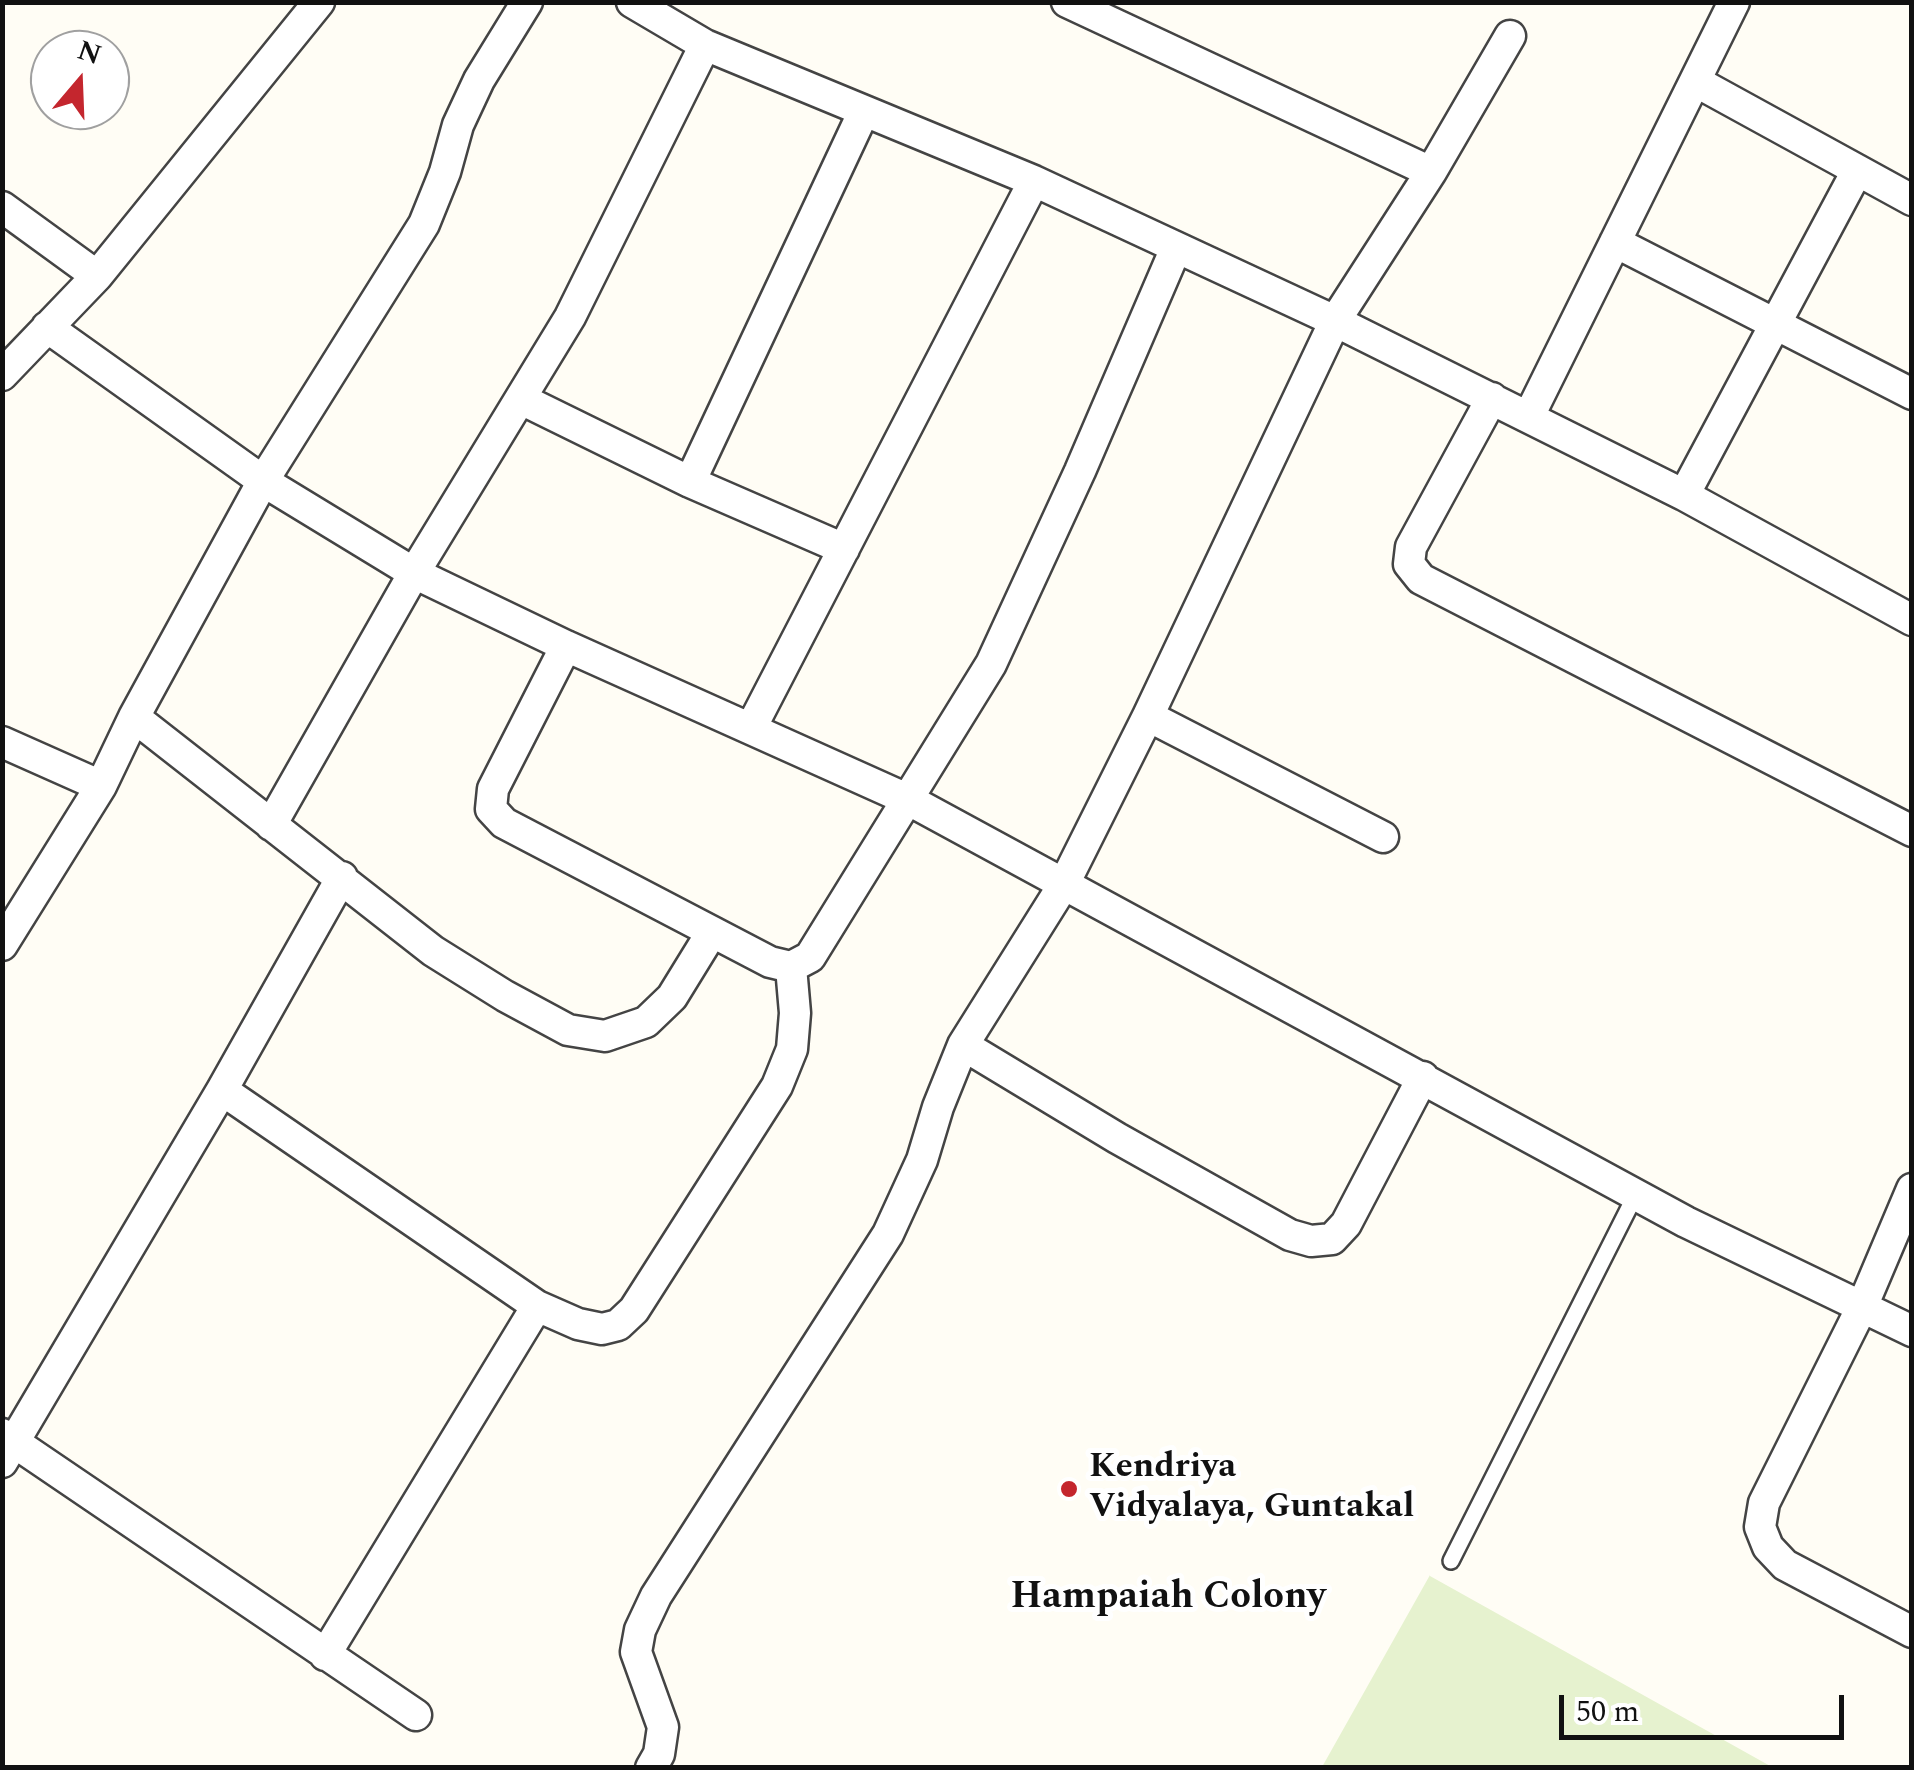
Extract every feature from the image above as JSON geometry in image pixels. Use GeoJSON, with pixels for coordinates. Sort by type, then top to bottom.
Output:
{"type":"FeatureCollection","features":[{"type":"Feature","properties":{"kind":"street"},"geometry":{"type":"LineString","coordinates":[[2,375],[97,276],[320,2]]}},
{"type":"Feature","properties":{"kind":"street"},"geometry":{"type":"LineString","coordinates":[[2,945],[100,786],[263,480],[424,224],[445,172],[458,124],[479,80],[527,2]]}},
{"type":"Feature","properties":{"kind":"street"},"geometry":{"type":"LineString","coordinates":[[632,2],[705,45],[1034,182],[1335,321],[1684,494],[1912,620]]}},
{"type":"Feature","properties":{"kind":"street"},"geometry":{"type":"LineString","coordinates":[[1067,2],[1431,172]]}},
{"type":"Feature","properties":{"kind":"street"},"geometry":{"type":"LineString","coordinates":[[1528,416],[1734,2]]}},
{"type":"Feature","properties":{"kind":"street"},"geometry":{"type":"LineString","coordinates":[[651,1768],[659,1754],[663,1727],[636,1652],[640,1630],[656,1596],[888,1234],[922,1160],[938,1107],[964,1045],[1064,884],[1335,321],[1431,172],[1510,36]]}},
{"type":"Feature","properties":{"kind":"street"},"geometry":{"type":"LineString","coordinates":[[271,825],[414,573],[570,317],[705,45]]}},
{"type":"Feature","properties":{"kind":"street"},"geometry":{"type":"LineString","coordinates":[[1694,82],[1912,200]]}},
{"type":"Feature","properties":{"kind":"street"},"geometry":{"type":"LineString","coordinates":[[690,482],[864,111]]}},
{"type":"Feature","properties":{"kind":"street"},"geometry":{"type":"LineString","coordinates":[[1684,494],[1857,172]]}},
{"type":"Feature","properties":{"kind":"street"},"geometry":{"type":"LineString","coordinates":[[750,728],[1034,182]]}},
{"type":"Feature","properties":{"kind":"street"},"geometry":{"type":"LineString","coordinates":[[2,207],[97,276]]}},
{"type":"Feature","properties":{"kind":"street"},"geometry":{"type":"LineString","coordinates":[[1615,242],[1912,394]]}},
{"type":"Feature","properties":{"kind":"street"},"geometry":{"type":"LineString","coordinates":[[566,646],[493,789],[491,809],[504,823],[770,962],[792,966],[810,957],[991,664],[1176,248]]}},
{"type":"Feature","properties":{"kind":"street"},"geometry":{"type":"LineString","coordinates":[[47,327],[263,480],[414,573],[566,646],[910,800],[1636,1194],[1912,1331]]}},
{"type":"Feature","properties":{"kind":"street"},"geometry":{"type":"LineString","coordinates":[[1492,398],[1411,547],[1409,564],[1421,578],[1912,830]]}},
{"type":"Feature","properties":{"kind":"street"},"geometry":{"type":"LineString","coordinates":[[521,399],[690,482],[844,548]]}},
{"type":"Feature","properties":{"kind":"street"},"geometry":{"type":"LineString","coordinates":[[1148,716],[1382,836]]}},
{"type":"Feature","properties":{"kind":"street"},"geometry":{"type":"LineString","coordinates":[[134,717],[433,951],[568,1030],[605,1036],[646,1022],[672,996],[712,932]]}},
{"type":"Feature","properties":{"kind":"street"},"geometry":{"type":"LineString","coordinates":[[2,742],[100,786]]}},
{"type":"Feature","properties":{"kind":"street"},"geometry":{"type":"LineString","coordinates":[[342,878],[222,1090],[7,1446],[416,1715]]}},
{"type":"Feature","properties":{"kind":"street"},"geometry":{"type":"LineString","coordinates":[[222,1090],[537,1306],[578,1324],[602,1329],[618,1325],[634,1310],[777,1086],[792,1049],[792,966]]}},
{"type":"Feature","properties":{"kind":"street"},"geometry":{"type":"LineString","coordinates":[[964,1045],[1117,1138],[1290,1234],[1311,1241],[1332,1239],[1346,1224],[1423,1077]]}},
{"type":"Feature","properties":{"kind":"street"},"geometry":{"type":"LineString","coordinates":[[1912,1189],[1862,1307],[1764,1503],[1760,1527],[1768,1547],[1785,1565],[1912,1632]]}},
{"type":"Feature","properties":{"kind":"street"},"geometry":{"type":"LineString","coordinates":[[326,1655],[537,1306]]}},
{"type":"Feature","properties":{"kind":"lane"},"geometry":{"type":"LineString","coordinates":[[1451,1561],[1636,1194]]}},
{"type":"Feature","properties":{"kind":"green space"},"geometry":{"type":"Polygon","coordinates":[[[1430,1576],[1772,1767],[1322,1767],[1430,1576]]]}},
{"type":"Feature","properties":{"kind":"place","name":"Kendriya Vidyalaya, Guntakal"},"geometry":{"type":"Point","coordinates":[1069,1489]}},
{"type":"Feature","properties":{"kind":"district","name":"Hampaiah Colony"},"geometry":{"type":"Point","coordinates":[1168,1600]}}]}
